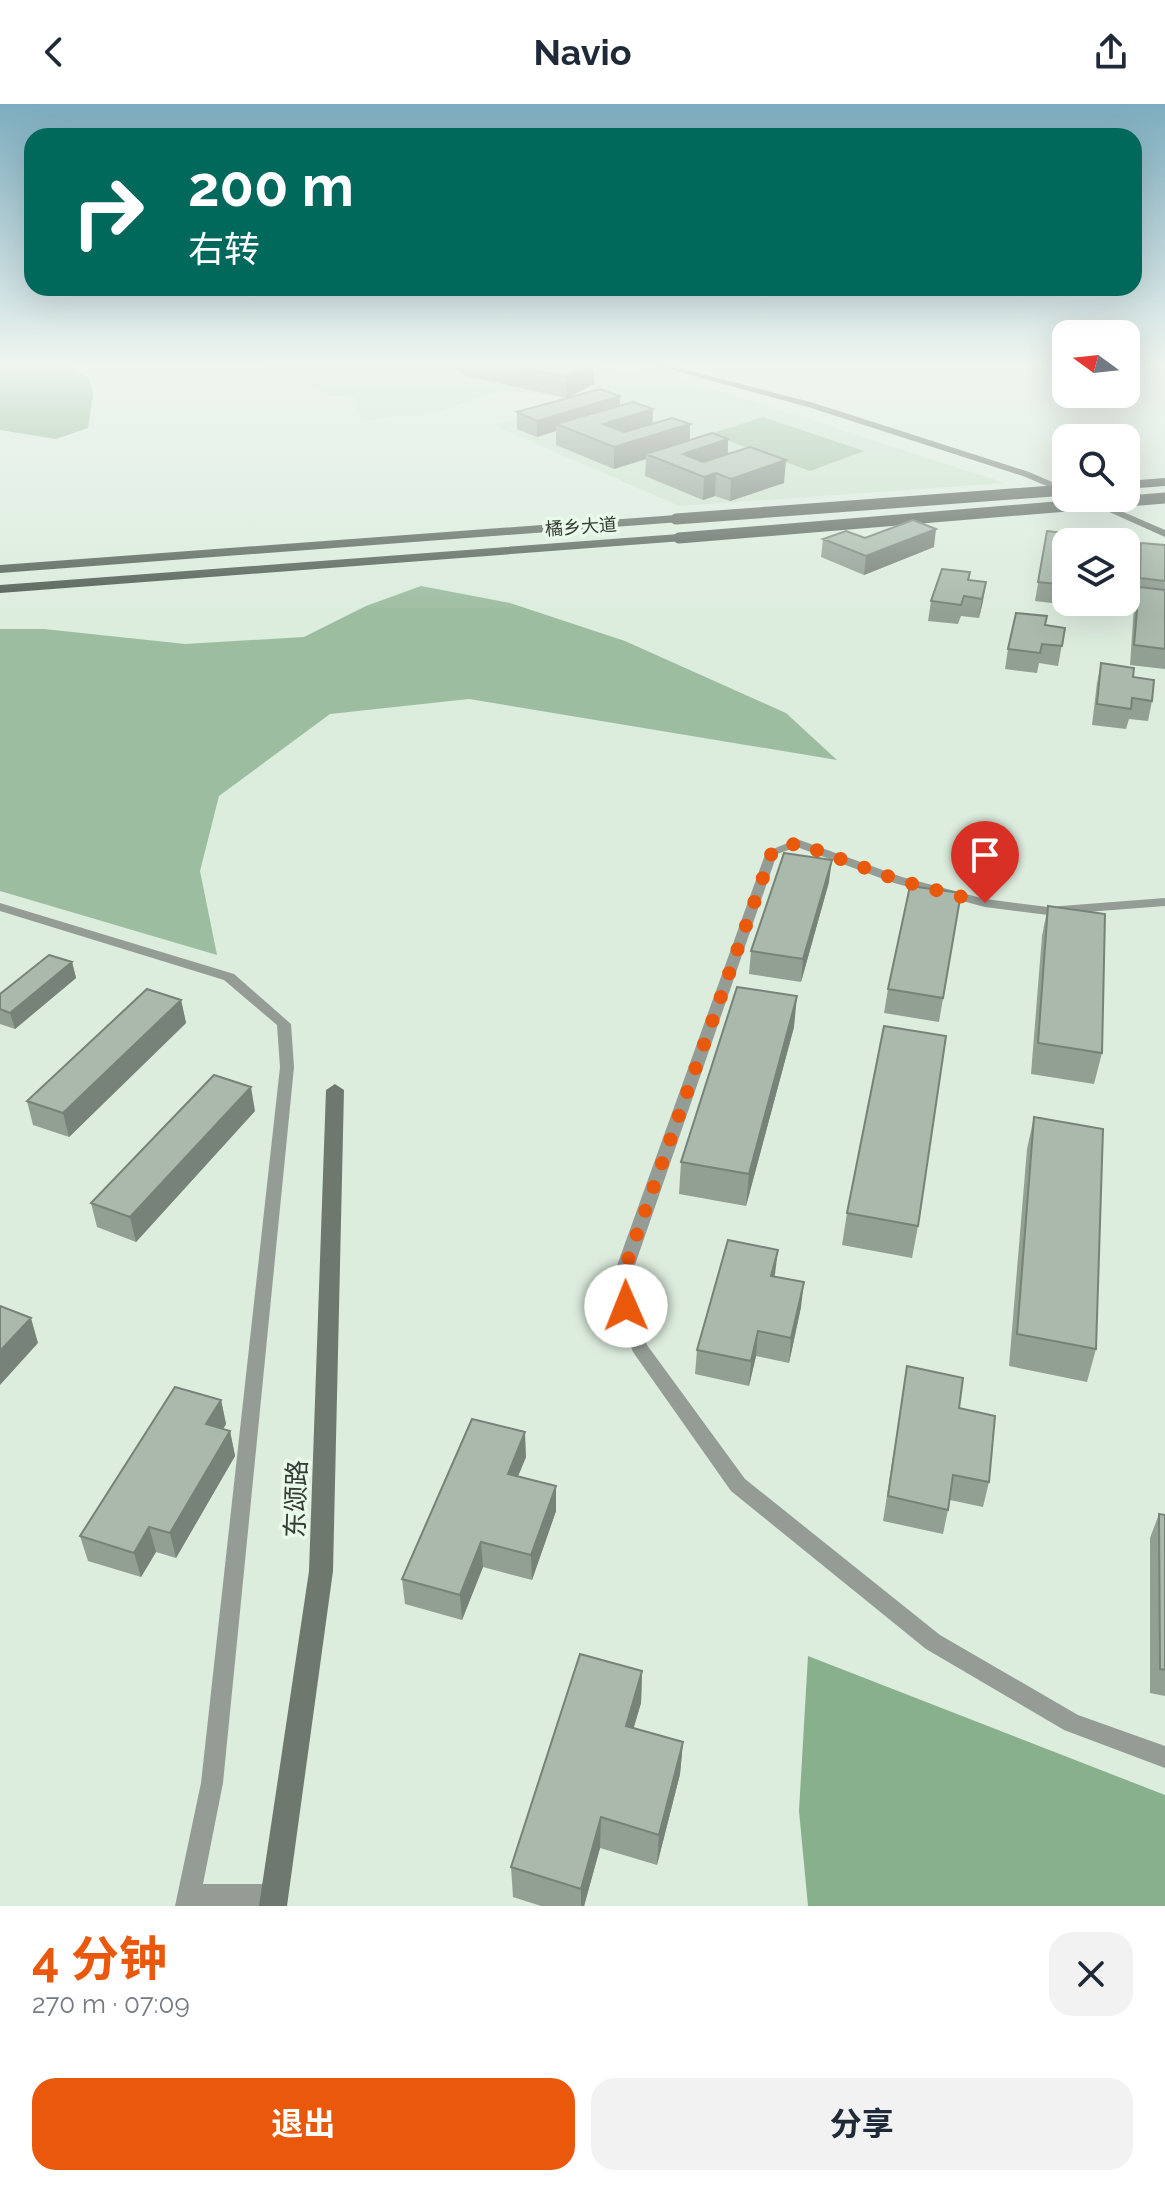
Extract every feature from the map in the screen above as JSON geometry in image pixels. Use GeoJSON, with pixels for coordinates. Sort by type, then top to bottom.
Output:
{"type":"FeatureCollection","features":[{"type":"Feature","properties":{"kind":"main road"},"geometry":{"type":"LineString","coordinates":[[1140,484],[1165,482]]}},
{"type":"Feature","properties":{"kind":"main road","name":"橘乡大道"},"geometry":{"type":"LineString","coordinates":[[0,569],[1052,491]]}},
{"type":"Feature","properties":{"kind":"main road","name":"橘乡大道"},"geometry":{"type":"LineString","coordinates":[[0,589],[1165,498]]}},
{"type":"Feature","properties":{"kind":"street"},"geometry":{"type":"LineString","coordinates":[[939,446],[1052,484]]}},
{"type":"Feature","properties":{"kind":"street"},"geometry":{"type":"LineString","coordinates":[[1115,512],[1165,534]]}},
{"type":"Feature","properties":{"kind":"street","name":"东颂路"},"geometry":{"type":"LineString","coordinates":[[274,1901],[321,1571],[335,1090]]}},
{"type":"Feature","properties":{"kind":"lane"},"geometry":{"type":"LineString","coordinates":[[1165,902],[1048,911],[985,903],[898,880],[797,843],[772,852],[619,1285],[639,1347],[738,1485],[933,1642],[1072,1723],[1165,1757]]}},
{"type":"Feature","properties":{"kind":"lane"},"geometry":{"type":"LineString","coordinates":[[0,907],[229,977],[284,1024],[287,1067],[215,1752],[188,1901],[274,1901]]}},
{"type":"Feature","properties":{"kind":"shaded area"},"geometry":{"type":"Polygon","coordinates":[[[541,446],[891,446],[1005,483],[679,506],[541,446]]]}},
{"type":"Feature","properties":{"kind":"shaded area"},"geometry":{"type":"Polygon","coordinates":[[[743,446],[849,446],[864,451],[810,471],[743,446]]]}},
{"type":"Feature","properties":{"kind":"shaded area"},"geometry":{"type":"Polygon","coordinates":[[[421,586],[510,603],[625,641],[786,713],[837,760],[469,699],[330,714],[219,796],[200,871],[217,955],[0,891],[0,629],[44,629],[185,644],[304,637],[366,606],[421,586]]]}},
{"type":"Feature","properties":{"kind":"green space"},"geometry":{"type":"Polygon","coordinates":[[[808,1656],[1165,1795],[1165,1906],[808,1906],[799,1811],[808,1656]]]}},
{"type":"Feature","properties":{"kind":"building"},"geometry":{"type":"Polygon","coordinates":[[[671,446],[707,446],[683,454],[703,462],[750,447],[786,460],[731,479],[716,473],[704,477],[646,454],[671,446]]]}},
{"type":"Feature","properties":{"kind":"building"},"geometry":{"type":"Polygon","coordinates":[[[913,520],[936,529],[866,556],[823,539],[846,531],[865,538],[913,520]]]}},
{"type":"Feature","properties":{"kind":"building"},"geometry":{"type":"Polygon","coordinates":[[[1047,531],[1052,532],[1052,584],[1038,582],[1047,531]]]}},
{"type":"Feature","properties":{"kind":"building"},"geometry":{"type":"Polygon","coordinates":[[[1141,543],[1165,545],[1165,581],[1140,578],[1141,543]]]}},
{"type":"Feature","properties":{"kind":"building"},"geometry":{"type":"Polygon","coordinates":[[[942,569],[970,572],[968,580],[986,582],[982,599],[964,596],[961,605],[931,601],[942,569]]]}},
{"type":"Feature","properties":{"kind":"building"},"geometry":{"type":"Polygon","coordinates":[[[1140,587],[1165,590],[1165,649],[1134,645],[1136,616],[1140,616],[1140,587]]]}},
{"type":"Feature","properties":{"kind":"building"},"geometry":{"type":"Polygon","coordinates":[[[1016,613],[1047,616],[1045,625],[1065,628],[1062,646],[1042,644],[1040,653],[1008,649],[1016,613]]]}},
{"type":"Feature","properties":{"kind":"building"},"geometry":{"type":"Polygon","coordinates":[[[1101,663],[1134,668],[1133,677],[1154,680],[1152,701],[1132,698],[1131,709],[1097,704],[1101,663]]]}},
{"type":"Feature","properties":{"kind":"building"},"geometry":{"type":"Polygon","coordinates":[[[784,853],[832,860],[803,959],[751,951],[784,853]]]}},
{"type":"Feature","properties":{"kind":"building"},"geometry":{"type":"Polygon","coordinates":[[[910,886],[961,893],[943,998],[888,989],[910,886]]]}},
{"type":"Feature","properties":{"kind":"building"},"geometry":{"type":"Polygon","coordinates":[[[1048,906],[1105,914],[1102,1053],[1038,1043],[1048,906]]]}},
{"type":"Feature","properties":{"kind":"building"},"geometry":{"type":"Polygon","coordinates":[[[49,955],[72,962],[10,1013],[0,1009],[0,994],[49,955]]]}},
{"type":"Feature","properties":{"kind":"building"},"geometry":{"type":"Polygon","coordinates":[[[737,987],[797,996],[749,1174],[681,1162],[737,987]]]}},
{"type":"Feature","properties":{"kind":"building"},"geometry":{"type":"Polygon","coordinates":[[[147,989],[181,1000],[63,1113],[27,1101],[147,989]]]}},
{"type":"Feature","properties":{"kind":"building"},"geometry":{"type":"Polygon","coordinates":[[[884,1026],[946,1036],[918,1226],[847,1213],[884,1026]]]}},
{"type":"Feature","properties":{"kind":"building"},"geometry":{"type":"Polygon","coordinates":[[[214,1075],[251,1087],[130,1217],[91,1203],[214,1075]]]}},
{"type":"Feature","properties":{"kind":"building"},"geometry":{"type":"Polygon","coordinates":[[[1034,1117],[1103,1129],[1096,1349],[1017,1334],[1034,1117]]]}},
{"type":"Feature","properties":{"kind":"building"},"geometry":{"type":"Polygon","coordinates":[[[728,1240],[778,1250],[771,1276],[804,1282],[791,1338],[758,1331],[751,1361],[697,1350],[728,1240]]]}},
{"type":"Feature","properties":{"kind":"building"},"geometry":{"type":"Polygon","coordinates":[[[0,1306],[31,1318],[0,1351],[0,1306]]]}},
{"type":"Feature","properties":{"kind":"building"},"geometry":{"type":"Polygon","coordinates":[[[907,1366],[963,1378],[959,1408],[995,1416],[989,1482],[953,1475],[948,1510],[888,1496],[907,1366]]]}},
{"type":"Feature","properties":{"kind":"building"},"geometry":{"type":"Polygon","coordinates":[[[175,1387],[221,1400],[206,1424],[230,1431],[170,1533],[149,1527],[134,1553],[80,1536],[175,1387]]]}},
{"type":"Feature","properties":{"kind":"building"},"geometry":{"type":"Polygon","coordinates":[[[472,1419],[525,1432],[508,1474],[556,1486],[531,1555],[481,1542],[460,1595],[402,1579],[472,1419]]]}},
{"type":"Feature","properties":{"kind":"building"},"geometry":{"type":"Polygon","coordinates":[[[1159,1514],[1165,1515],[1165,1670],[1160,1669],[1159,1514]]]}},
{"type":"Feature","properties":{"kind":"building"},"geometry":{"type":"Polygon","coordinates":[[[580,1654],[642,1671],[626,1726],[683,1742],[659,1835],[601,1817],[581,1889],[511,1867],[580,1654]]]}},
{"type":"Feature","properties":{"kind":"route"},"geometry":{"type":"LineString","coordinates":[[626,1306],[619,1285],[772,852],[797,843],[840,856],[898,880],[985,903]]}}]}
